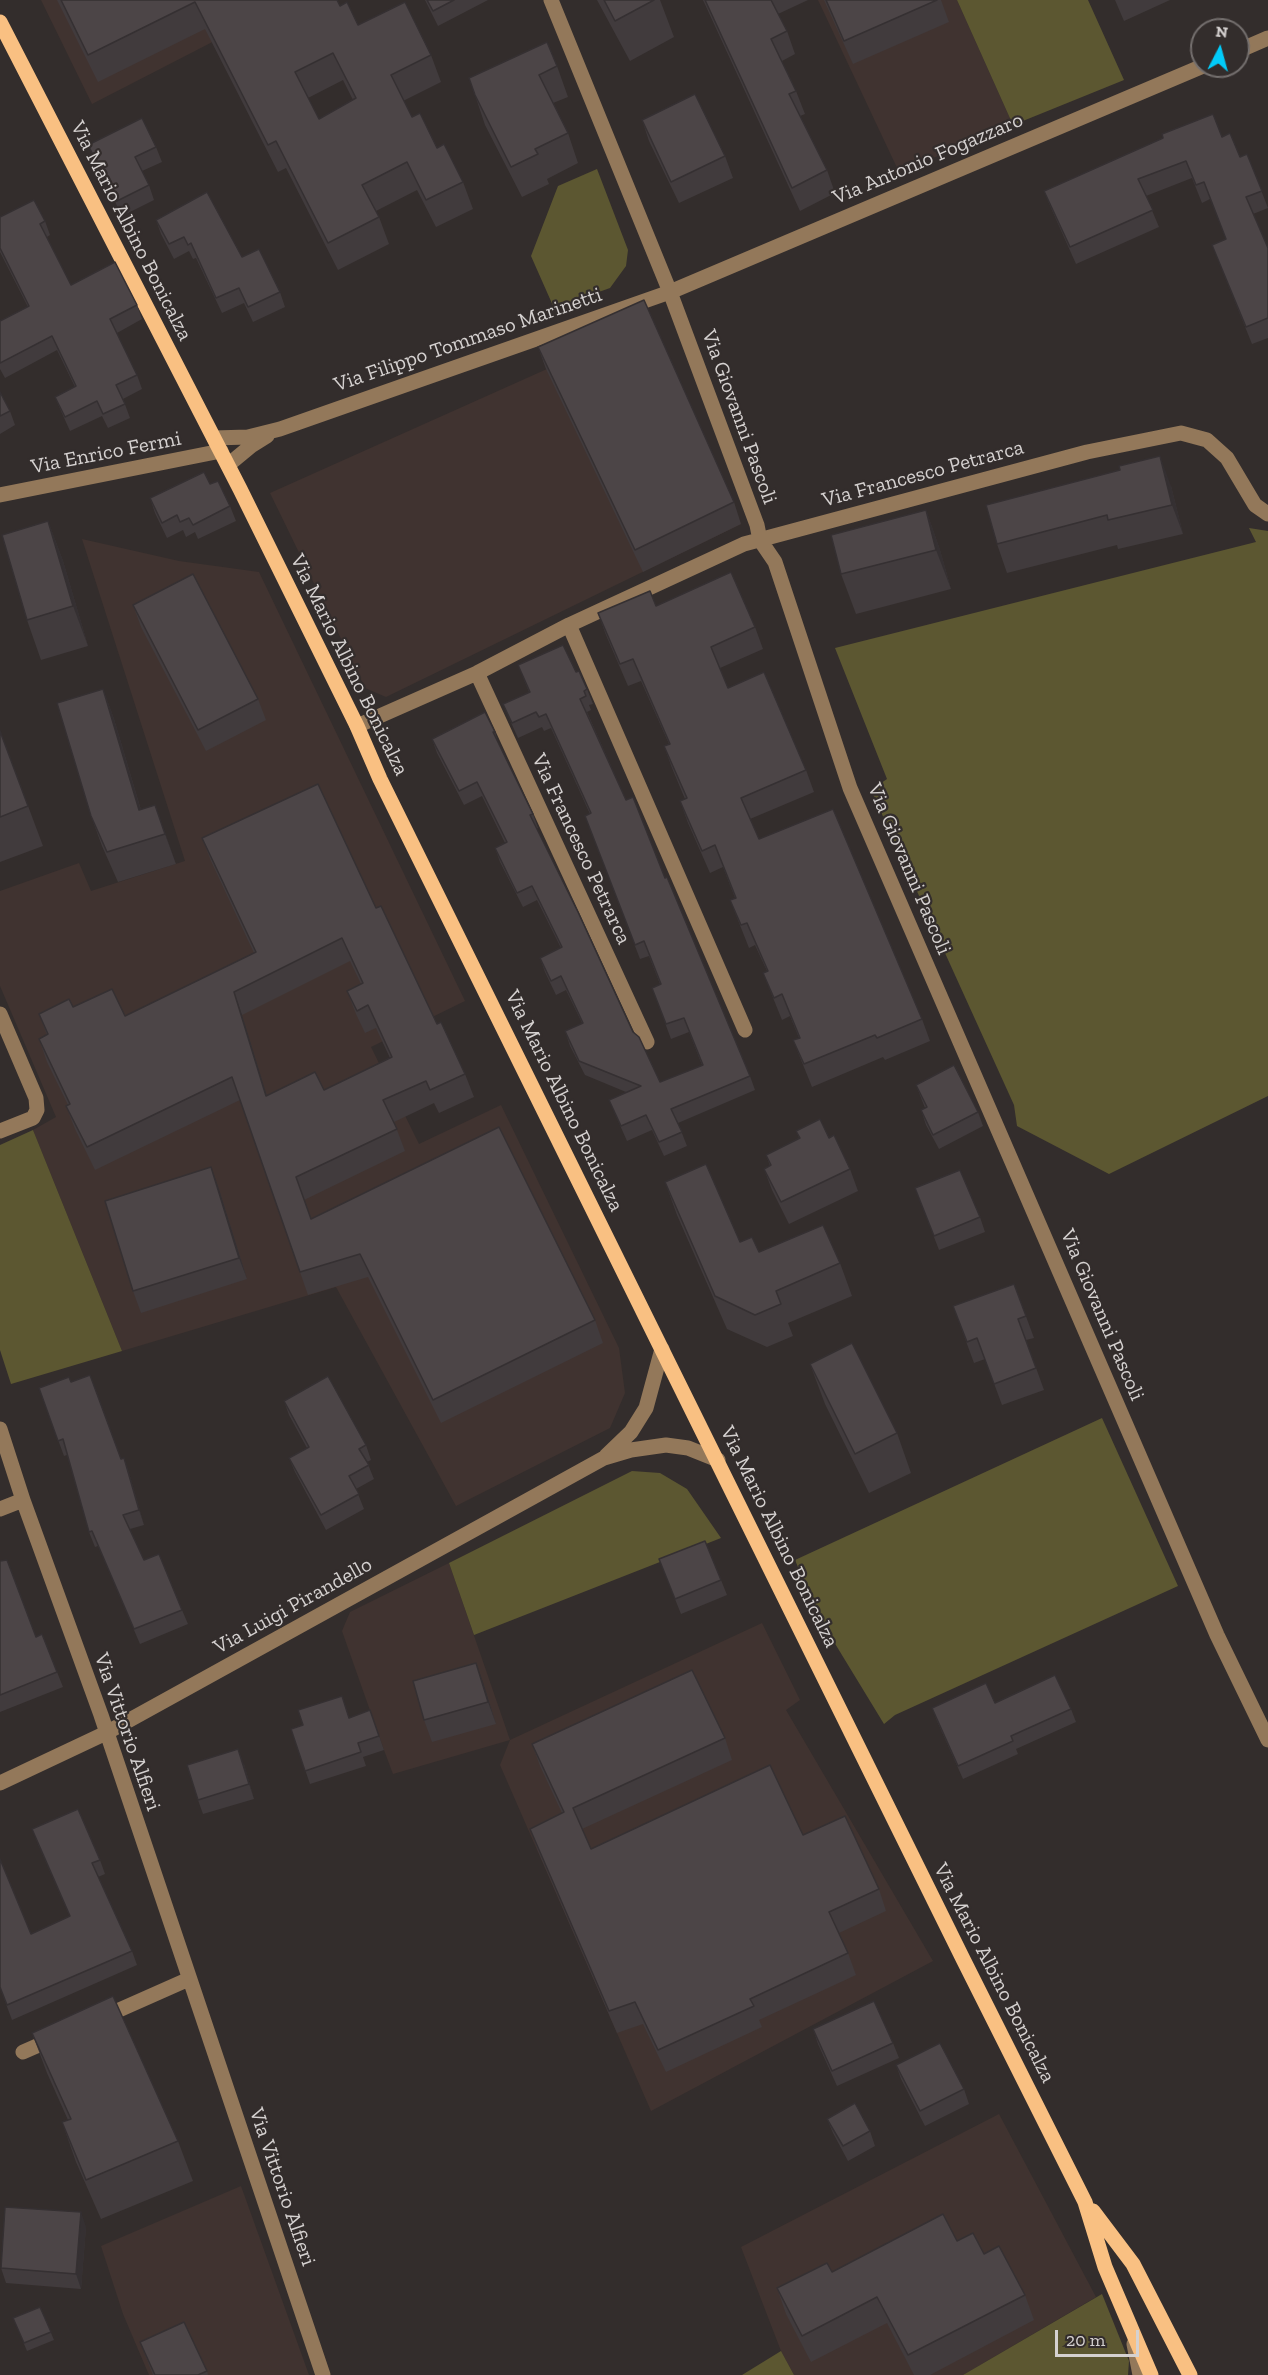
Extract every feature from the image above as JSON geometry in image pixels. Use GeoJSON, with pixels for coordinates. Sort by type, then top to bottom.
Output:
{"type":"FeatureCollection","features":[{"type":"Feature","properties":{"kind":"main road","name":"Via Mario Albino Bonicalza"},"geometry":{"type":"LineString","coordinates":[[0,22],[221,452],[964,1961],[1085,2202],[1105,2267],[1151,2375]]}},
{"type":"Feature","properties":{"kind":"main road","name":"Via Mario Albino Bonicalza"},"geometry":{"type":"LineString","coordinates":[[1085,2202],[1133,2264],[1190,2375]]}},
{"type":"Feature","properties":{"kind":"street","name":"Via Giovanni Pascoli"},"geometry":{"type":"LineString","coordinates":[[550,0],[670,292],[760,540],[776,562],[850,788],[1218,1635],[1268,1740]]}},
{"type":"Feature","properties":{"kind":"street"},"geometry":{"type":"LineString","coordinates":[[1250,46],[1268,38]]}},
{"type":"Feature","properties":{"kind":"street","name":"Via Antonio Fogazzaro"},"geometry":{"type":"LineString","coordinates":[[670,292],[1190,72]]}},
{"type":"Feature","properties":{"kind":"street","name":"Via Filippo Tommaso Marinetti"},"geometry":{"type":"LineString","coordinates":[[221,452],[248,437],[280,429],[670,292]]}},
{"type":"Feature","properties":{"kind":"street","name":"Via Filippo Tommaso Marinetti"},"geometry":{"type":"LineString","coordinates":[[221,452],[251,446],[280,429]]}},
{"type":"Feature","properties":{"kind":"street","name":"Via Francesco Petrarca"},"geometry":{"type":"LineString","coordinates":[[357,726],[477,673],[568,625],[744,544],[1087,452],[1181,434],[1207,440],[1227,458],[1255,505],[1268,514]]}},
{"type":"Feature","properties":{"kind":"street","name":"Via Enrico Fermi"},"geometry":{"type":"LineString","coordinates":[[0,495],[221,452]]}},
{"type":"Feature","properties":{"kind":"street"},"geometry":{"type":"LineString","coordinates":[[568,625],[745,1030]]}},
{"type":"Feature","properties":{"kind":"street","name":"Via Francesco Petrarca"},"geometry":{"type":"LineString","coordinates":[[477,673],[647,1042]]}},
{"type":"Feature","properties":{"kind":"street"},"geometry":{"type":"LineString","coordinates":[[0,1014],[36,1098],[37,1110],[33,1118],[0,1131]]}},
{"type":"Feature","properties":{"kind":"street","name":"Via Luigi Pirandello"},"geometry":{"type":"LineString","coordinates":[[604,1458],[631,1432],[646,1408],[662,1349]]}},
{"type":"Feature","properties":{"kind":"street","name":"Via Vittorio Alfieri"},"geometry":{"type":"LineString","coordinates":[[0,1429],[106,1733],[323,2375]]}},
{"type":"Feature","properties":{"kind":"street","name":"Via Luigi Pirandello"},"geometry":{"type":"LineString","coordinates":[[0,1783],[106,1733],[604,1458],[630,1450],[666,1445],[688,1448],[718,1460]]}},
{"type":"Feature","properties":{"kind":"street"},"geometry":{"type":"LineString","coordinates":[[0,1509],[23,1500]]}},
{"type":"Feature","properties":{"kind":"street"},"geometry":{"type":"LineString","coordinates":[[85,2025],[189,1979]]}},
{"type":"Feature","properties":{"kind":"street"},"geometry":{"type":"LineString","coordinates":[[23,2052],[64,2034]]}},
{"type":"Feature","properties":{"kind":"street"},"geometry":{"type":"LineString","coordinates":[[1132,2329],[1140,2375]]}},
{"type":"Feature","properties":{"kind":"shaded area"},"geometry":{"type":"Polygon","coordinates":[[[41,0],[294,0],[92,104],[41,0]]]}},
{"type":"Feature","properties":{"kind":"shaded area"},"geometry":{"type":"Polygon","coordinates":[[[818,0],[957,0],[1013,125],[899,172],[818,0]]]}},
{"type":"Feature","properties":{"kind":"shaded area"},"geometry":{"type":"Polygon","coordinates":[[[957,0],[1088,0],[1124,80],[1013,125],[957,0]]]}},
{"type":"Feature","properties":{"kind":"shaded area"},"geometry":{"type":"Polygon","coordinates":[[[597,169],[628,250],[626,266],[610,288],[554,308],[531,256],[558,186],[597,169]]]}},
{"type":"Feature","properties":{"kind":"shaded area"},"geometry":{"type":"Polygon","coordinates":[[[652,322],[741,524],[386,697],[365,688],[270,493],[652,322]]]}},
{"type":"Feature","properties":{"kind":"shaded area"},"geometry":{"type":"Polygon","coordinates":[[[1249,528],[1268,531],[1268,1096],[1109,1174],[1017,1126],[1014,1105],[871,790],[887,779],[835,648],[1256,542],[1249,528]]]}},
{"type":"Feature","properties":{"kind":"shaded area"},"geometry":{"type":"Polygon","coordinates":[[[82,539],[179,561],[259,572],[465,1001],[371,1047],[419,1144],[501,1105],[619,1348],[625,1393],[610,1428],[456,1506],[336,1287],[122,1351],[33,1130],[56,1117],[0,986],[0,891],[79,863],[91,891],[185,861],[82,539]]]}},
{"type":"Feature","properties":{"kind":"shaded area"},"geometry":{"type":"Polygon","coordinates":[[[33,1130],[122,1351],[11,1384],[0,1350],[0,1145],[33,1130]]]}},
{"type":"Feature","properties":{"kind":"shaded area"},"geometry":{"type":"Polygon","coordinates":[[[1102,1418],[1178,1586],[895,1715],[884,1724],[820,1619],[795,1560],[1102,1418]]]}},
{"type":"Feature","properties":{"kind":"shaded area"},"geometry":{"type":"Polygon","coordinates":[[[632,1471],[660,1473],[687,1489],[721,1538],[474,1635],[449,1563],[632,1471]]]}},
{"type":"Feature","properties":{"kind":"shaded area"},"geometry":{"type":"Polygon","coordinates":[[[449,1563],[510,1740],[393,1774],[342,1631],[350,1612],[449,1563]]]}},
{"type":"Feature","properties":{"kind":"shaded area"},"geometry":{"type":"Polygon","coordinates":[[[762,1623],[800,1700],[786,1710],[933,1961],[651,2111],[500,1765],[510,1740],[762,1623]]]}},
{"type":"Feature","properties":{"kind":"shaded area"},"geometry":{"type":"Polygon","coordinates":[[[999,2114],[1096,2297],[963,2375],[794,2375],[781,2351],[741,2247],[999,2114]]]}},
{"type":"Feature","properties":{"kind":"shaded area"},"geometry":{"type":"Polygon","coordinates":[[[241,2186],[309,2375],[149,2375],[123,2314],[101,2246],[241,2186]]]}},
{"type":"Feature","properties":{"kind":"shaded area"},"geometry":{"type":"Polygon","coordinates":[[[1102,2294],[1129,2361],[1128,2375],[963,2375],[1102,2294]]]}},
{"type":"Feature","properties":{"kind":"shaded area"},"geometry":{"type":"Polygon","coordinates":[[[781,2351],[794,2375],[742,2375],[781,2351]]]}},
{"type":"Feature","properties":{"kind":"building"},"geometry":{"type":"Polygon","coordinates":[[[61,0],[337,0],[340,6],[347,2],[358,25],[405,2],[431,55],[391,75],[412,117],[420,113],[437,148],[444,144],[463,182],[426,200],[407,162],[362,185],[379,217],[328,243],[276,141],[268,145],[195,2],[88,55],[61,0]],[[333,53],[295,72],[319,119],[356,98],[333,53]]]}},
{"type":"Feature","properties":{"kind":"building"},"geometry":{"type":"Polygon","coordinates":[[[427,0],[454,0],[433,11],[427,0]]]}},
{"type":"Feature","properties":{"kind":"building"},"geometry":{"type":"Polygon","coordinates":[[[604,0],[654,0],[615,21],[604,0]]]}},
{"type":"Feature","properties":{"kind":"building"},"geometry":{"type":"Polygon","coordinates":[[[705,0],[771,0],[787,31],[771,39],[796,91],[789,94],[827,170],[792,188],[705,0]]]}},
{"type":"Feature","properties":{"kind":"building"},"geometry":{"type":"Polygon","coordinates":[[[826,0],[937,0],[844,41],[826,0]]]}},
{"type":"Feature","properties":{"kind":"building"},"geometry":{"type":"Polygon","coordinates":[[[547,42],[557,66],[539,75],[568,133],[535,149],[538,154],[511,167],[475,95],[469,78],[547,42]]]}},
{"type":"Feature","properties":{"kind":"building"},"geometry":{"type":"Polygon","coordinates":[[[695,94],[725,156],[671,182],[642,120],[695,94]]]}},
{"type":"Feature","properties":{"kind":"building"},"geometry":{"type":"Polygon","coordinates":[[[1213,114],[1222,137],[1230,133],[1240,157],[1247,154],[1262,191],[1246,197],[1268,248],[1268,318],[1246,327],[1212,245],[1226,239],[1204,182],[1196,185],[1186,161],[1138,179],[1153,210],[1070,247],[1044,191],[1163,138],[1162,134],[1213,114]]]}},
{"type":"Feature","properties":{"kind":"building"},"geometry":{"type":"Polygon","coordinates":[[[142,118],[156,147],[135,157],[149,185],[117,201],[88,145],[142,118]]]}},
{"type":"Feature","properties":{"kind":"building"},"geometry":{"type":"Polygon","coordinates":[[[207,192],[242,257],[259,249],[280,292],[248,307],[239,288],[216,298],[191,243],[188,245],[184,237],[169,244],[156,220],[207,192]]]}},
{"type":"Feature","properties":{"kind":"building"},"geometry":{"type":"Polygon","coordinates":[[[34,200],[45,221],[40,224],[71,285],[115,262],[137,305],[110,319],[137,375],[116,385],[125,404],[103,414],[97,401],[65,417],[55,397],[76,386],[52,336],[0,363],[0,321],[29,306],[0,248],[0,217],[34,200]]]}},
{"type":"Feature","properties":{"kind":"building"},"geometry":{"type":"Polygon","coordinates":[[[644,300],[734,502],[635,550],[538,347],[644,300]]]}},
{"type":"Feature","properties":{"kind":"building"},"geometry":{"type":"Polygon","coordinates":[[[0,392],[10,411],[0,416],[0,392]]]}},
{"type":"Feature","properties":{"kind":"building"},"geometry":{"type":"Polygon","coordinates":[[[1160,456],[1172,505],[1108,520],[1107,515],[997,544],[986,505],[1120,470],[1119,466],[1160,456]]]}},
{"type":"Feature","properties":{"kind":"building"},"geometry":{"type":"Polygon","coordinates":[[[204,472],[210,484],[218,481],[230,506],[193,525],[189,518],[180,522],[177,515],[162,523],[150,498],[204,472]]]}},
{"type":"Feature","properties":{"kind":"building"},"geometry":{"type":"Polygon","coordinates":[[[926,510],[936,550],[841,574],[831,535],[926,510]]]}},
{"type":"Feature","properties":{"kind":"building"},"geometry":{"type":"Polygon","coordinates":[[[48,521],[73,606],[27,620],[2,535],[48,521]]]}},
{"type":"Feature","properties":{"kind":"building"},"geometry":{"type":"Polygon","coordinates":[[[731,572],[755,627],[711,647],[728,688],[764,672],[806,770],[741,798],[759,839],[833,809],[922,1019],[804,1064],[793,1040],[800,1038],[782,994],[774,998],[763,973],[768,971],[747,923],[741,925],[730,900],[736,898],[715,845],[702,851],[680,801],[687,798],[664,746],[670,744],[633,659],[620,664],[598,613],[650,591],[656,606],[731,572]]]}},
{"type":"Feature","properties":{"kind":"building"},"geometry":{"type":"Polygon","coordinates":[[[193,574],[258,699],[198,730],[133,605],[193,574]]]}},
{"type":"Feature","properties":{"kind":"building"},"geometry":{"type":"Polygon","coordinates":[[[563,645],[587,689],[584,691],[586,696],[580,699],[626,800],[633,797],[665,878],[667,877],[750,1076],[671,1109],[682,1132],[659,1142],[646,1115],[621,1126],[609,1100],[641,1086],[579,1061],[565,1031],[583,1023],[561,976],[551,981],[540,958],[562,947],[532,886],[517,893],[495,848],[507,842],[477,782],[459,791],[432,739],[485,712],[533,814],[530,815],[633,1032],[639,1037],[660,1082],[703,1065],[684,1018],[666,1024],[652,988],[661,984],[644,941],[635,945],[585,816],[591,813],[546,714],[539,717],[536,712],[512,723],[503,704],[530,692],[518,665],[563,645]]]}},
{"type":"Feature","properties":{"kind":"building"},"geometry":{"type":"Polygon","coordinates":[[[103,689],[139,810],[155,805],[165,834],[107,852],[91,816],[57,703],[103,689]]]}},
{"type":"Feature","properties":{"kind":"building"},"geometry":{"type":"Polygon","coordinates":[[[0,731],[28,806],[0,817],[0,731]]]}},
{"type":"Feature","properties":{"kind":"building"},"geometry":{"type":"Polygon","coordinates":[[[318,784],[376,908],[381,906],[437,1024],[441,1022],[465,1074],[430,1090],[426,1081],[383,1100],[397,1129],[296,1177],[311,1219],[499,1127],[595,1320],[433,1400],[360,1254],[300,1272],[232,1077],[87,1147],[66,1106],[70,1104],[39,1039],[48,1034],[39,1014],[69,999],[73,1007],[112,989],[125,1016],[256,952],[202,838],[318,784]],[[342,938],[234,992],[266,1096],[315,1072],[324,1090],[392,1057],[368,1005],[357,1011],[347,991],[363,983],[342,938]]]}},
{"type":"Feature","properties":{"kind":"building"},"geometry":{"type":"Polygon","coordinates":[[[954,1065],[978,1112],[933,1135],[921,1110],[927,1107],[916,1085],[954,1065]]]}},
{"type":"Feature","properties":{"kind":"building"},"geometry":{"type":"Polygon","coordinates":[[[820,1119],[829,1138],[834,1135],[850,1169],[781,1202],[764,1169],[771,1165],[766,1155],[800,1138],[796,1131],[820,1119]]]}},
{"type":"Feature","properties":{"kind":"building"},"geometry":{"type":"Polygon","coordinates":[[[706,1164],[740,1242],[752,1237],[759,1252],[823,1225],[840,1263],[776,1291],[781,1304],[755,1315],[715,1296],[665,1182],[706,1164]]]}},
{"type":"Feature","properties":{"kind":"building"},"geometry":{"type":"Polygon","coordinates":[[[211,1167],[239,1258],[133,1291],[105,1201],[211,1167]]]}},
{"type":"Feature","properties":{"kind":"building"},"geometry":{"type":"Polygon","coordinates":[[[960,1170],[980,1217],[934,1236],[915,1188],[960,1170]]]}},
{"type":"Feature","properties":{"kind":"building"},"geometry":{"type":"Polygon","coordinates":[[[1014,1284],[1026,1316],[1018,1319],[1036,1368],[994,1384],[977,1338],[967,1342],[953,1306],[1014,1284]]]}},
{"type":"Feature","properties":{"kind":"building"},"geometry":{"type":"Polygon","coordinates":[[[852,1343],[897,1433],[855,1454],[810,1364],[852,1343]]]}},
{"type":"Feature","properties":{"kind":"building"},"geometry":{"type":"Polygon","coordinates":[[[90,1375],[121,1459],[124,1458],[139,1510],[123,1515],[144,1560],[159,1554],[182,1610],[134,1629],[92,1531],[89,1532],[63,1439],[58,1441],[39,1388],[69,1377],[71,1382],[90,1375]]]}},
{"type":"Feature","properties":{"kind":"building"},"geometry":{"type":"Polygon","coordinates":[[[328,1376],[366,1445],[359,1449],[369,1465],[349,1476],[359,1494],[321,1515],[289,1458],[309,1447],[284,1401],[328,1376]]]}},
{"type":"Feature","properties":{"kind":"building"},"geometry":{"type":"Polygon","coordinates":[[[705,1541],[721,1580],[675,1599],[659,1559],[705,1541]]]}},
{"type":"Feature","properties":{"kind":"building"},"geometry":{"type":"Polygon","coordinates":[[[7,1560],[36,1637],[42,1634],[57,1672],[0,1695],[0,1561],[7,1560]]]}},
{"type":"Feature","properties":{"kind":"building"},"geometry":{"type":"Polygon","coordinates":[[[476,1663],[488,1702],[424,1720],[413,1681],[476,1663]]]}},
{"type":"Feature","properties":{"kind":"building"},"geometry":{"type":"Polygon","coordinates":[[[692,1670],[725,1738],[573,1808],[591,1849],[770,1765],[803,1835],[845,1816],[879,1889],[829,1912],[848,1953],[750,1999],[754,2006],[658,2050],[635,2002],[609,2011],[530,1829],[564,1812],[532,1744],[692,1670]]]}},
{"type":"Feature","properties":{"kind":"building"},"geometry":{"type":"Polygon","coordinates":[[[1055,1675],[1071,1709],[1011,1736],[1013,1741],[958,1766],[932,1708],[986,1683],[995,1703],[1055,1675]]]}},
{"type":"Feature","properties":{"kind":"building"},"geometry":{"type":"Polygon","coordinates":[[[342,1696],[349,1718],[370,1710],[379,1736],[358,1743],[361,1752],[305,1771],[291,1729],[303,1725],[298,1710],[342,1696]]]}},
{"type":"Feature","properties":{"kind":"building"},"geometry":{"type":"Polygon","coordinates":[[[238,1749],[249,1784],[198,1800],[187,1765],[238,1749]]]}},
{"type":"Feature","properties":{"kind":"building"},"geometry":{"type":"Polygon","coordinates":[[[78,1809],[100,1860],[92,1863],[132,1951],[7,2005],[0,1987],[0,1859],[31,1934],[70,1916],[32,1829],[78,1809]]]}},
{"type":"Feature","properties":{"kind":"building"},"geometry":{"type":"Polygon","coordinates":[[[113,1996],[178,2141],[86,2180],[62,2122],[71,2119],[32,2033],[113,1996]]]}},
{"type":"Feature","properties":{"kind":"building"},"geometry":{"type":"Polygon","coordinates":[[[874,2001],[893,2043],[832,2071],[813,2029],[874,2001]]]}},
{"type":"Feature","properties":{"kind":"building"},"geometry":{"type":"Polygon","coordinates":[[[940,2043],[964,2089],[920,2111],[896,2065],[940,2043]]]}},
{"type":"Feature","properties":{"kind":"building"},"geometry":{"type":"Polygon","coordinates":[[[855,2103],[870,2131],[843,2146],[827,2119],[855,2103]]]}},
{"type":"Feature","properties":{"kind":"building"},"geometry":{"type":"Polygon","coordinates":[[[5,2207],[81,2212],[76,2274],[1,2268],[5,2207]]]}},
{"type":"Feature","properties":{"kind":"building"},"geometry":{"type":"Polygon","coordinates":[[[943,2214],[957,2241],[973,2233],[984,2254],[999,2246],[1025,2295],[908,2355],[877,2297],[802,2336],[777,2288],[827,2263],[832,2272],[943,2214]]]}},
{"type":"Feature","properties":{"kind":"building"},"geometry":{"type":"Polygon","coordinates":[[[40,2307],[51,2332],[24,2343],[13,2318],[40,2307]]]}},
{"type":"Feature","properties":{"kind":"building"},"geometry":{"type":"Polygon","coordinates":[[[184,2322],[207,2371],[198,2375],[155,2375],[140,2342],[184,2322]]]}}]}
